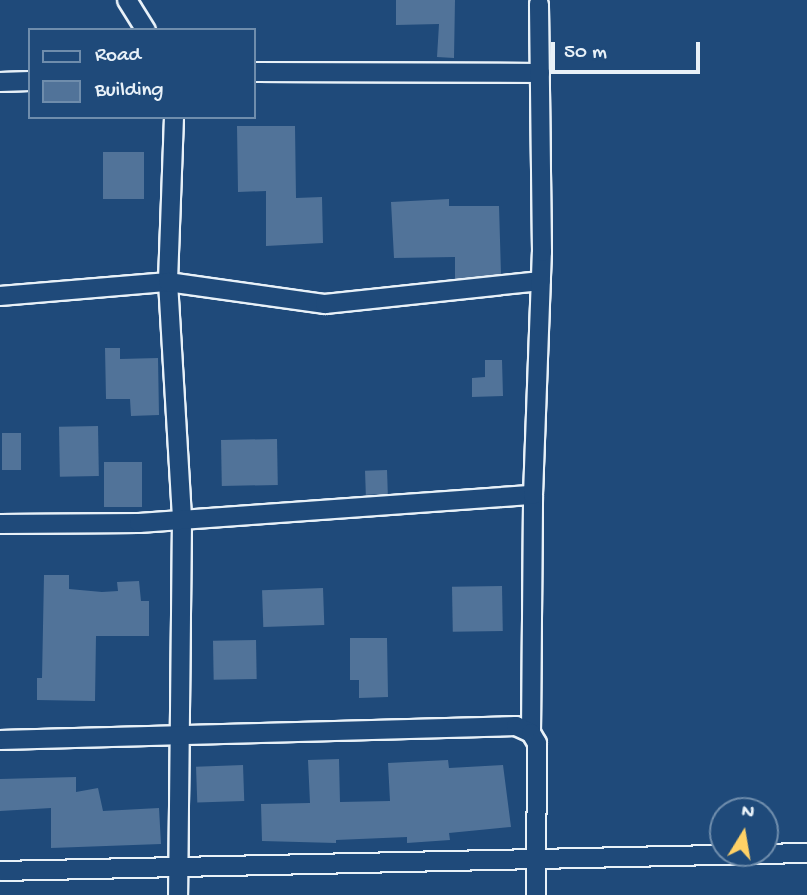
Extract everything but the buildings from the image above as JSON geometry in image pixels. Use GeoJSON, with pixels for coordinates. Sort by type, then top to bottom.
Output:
{"type":"FeatureCollection","features":[{"type":"Feature","properties":{"kind":"street"},"geometry":{"type":"LineString","coordinates":[[127,0],[145,28]]}},
{"type":"Feature","properties":{"kind":"street"},"geometry":{"type":"LineString","coordinates":[[536,895],[537,743],[531,733],[533,495],[541,281],[539,4]]}},
{"type":"Feature","properties":{"kind":"street"},"geometry":{"type":"LineString","coordinates":[[256,72],[540,73]]}},
{"type":"Feature","properties":{"kind":"street"},"geometry":{"type":"LineString","coordinates":[[0,82],[28,81]]}},
{"type":"Feature","properties":{"kind":"street"},"geometry":{"type":"LineString","coordinates":[[174,119],[168,282],[182,520],[178,895]]}},
{"type":"Feature","properties":{"kind":"street"},"geometry":{"type":"LineString","coordinates":[[0,296],[168,282],[325,304],[541,281]]}},
{"type":"Feature","properties":{"kind":"street"},"geometry":{"type":"LineString","coordinates":[[0,524],[182,520],[533,495]]}},
{"type":"Feature","properties":{"kind":"street"},"geometry":{"type":"LineString","coordinates":[[0,740],[499,726],[516,726],[531,733]]}},
{"type":"Feature","properties":{"kind":"street"},"geometry":{"type":"LineString","coordinates":[[0,871],[807,853]]}}]}
